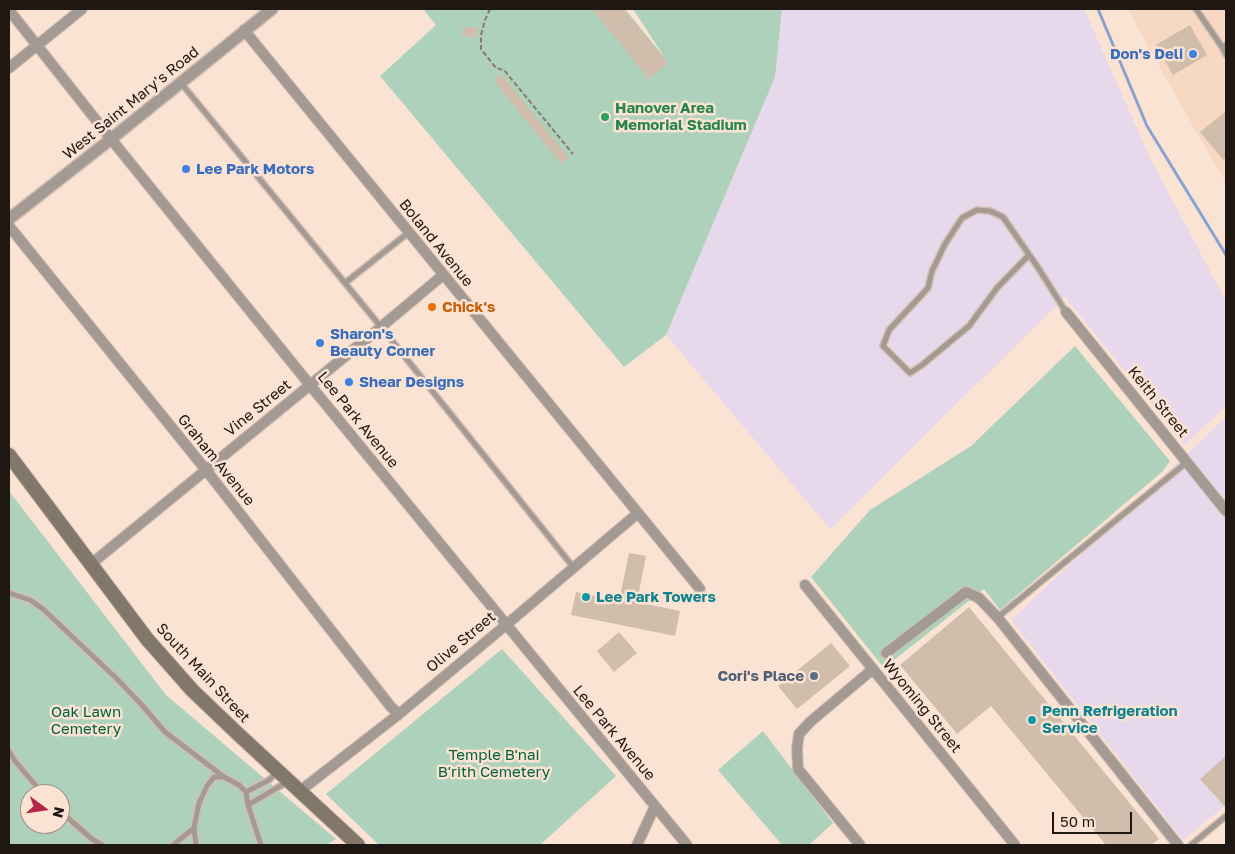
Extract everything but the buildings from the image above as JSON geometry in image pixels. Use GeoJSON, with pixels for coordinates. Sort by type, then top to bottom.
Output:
{"type":"FeatureCollection","features":[{"type":"Feature","properties":{"kind":"main road","name":"South Main Street"},"geometry":{"type":"LineString","coordinates":[[9,455],[147,639],[192,690],[358,845]]}},
{"type":"Feature","properties":{"kind":"street"},"geometry":{"type":"LineString","coordinates":[[9,68],[82,9]]}},
{"type":"Feature","properties":{"kind":"street","name":"West Saint Mary's Road"},"geometry":{"type":"LineString","coordinates":[[9,219],[272,9]]}},
{"type":"Feature","properties":{"kind":"street","name":"Lee Park Avenue"},"geometry":{"type":"LineString","coordinates":[[9,10],[111,139],[687,845]]}},
{"type":"Feature","properties":{"kind":"street","name":"Boland Avenue"},"geometry":{"type":"LineString","coordinates":[[244,30],[700,589]]}},
{"type":"Feature","properties":{"kind":"street","name":"Graham Avenue"},"geometry":{"type":"LineString","coordinates":[[9,226],[206,470],[399,714]]}},
{"type":"Feature","properties":{"kind":"street","name":"Vine Street"},"geometry":{"type":"LineString","coordinates":[[91,564],[443,275]]}},
{"type":"Feature","properties":{"kind":"street","name":"Keith Street"},"geometry":{"type":"LineString","coordinates":[[1066,312],[1187,462],[1225,505]]}},
{"type":"Feature","properties":{"kind":"street","name":"Olive Street"},"geometry":{"type":"LineString","coordinates":[[300,791],[399,714],[638,513]]}},
{"type":"Feature","properties":{"kind":"street","name":"Wyoming Street"},"geometry":{"type":"LineString","coordinates":[[805,585],[1015,845]]}},
{"type":"Feature","properties":{"kind":"street"},"geometry":{"type":"LineString","coordinates":[[886,653],[966,592],[979,598],[998,618],[1178,845]]}},
{"type":"Feature","properties":{"kind":"street"},"geometry":{"type":"LineString","coordinates":[[860,845],[798,768],[797,748],[799,734],[810,722],[872,669]]}},
{"type":"Feature","properties":{"kind":"street"},"geometry":{"type":"LineString","coordinates":[[637,845],[655,806]]}},
{"type":"Feature","properties":{"kind":"lane"},"geometry":{"type":"LineString","coordinates":[[1196,9],[1224,46],[1226,55]]}},
{"type":"Feature","properties":{"kind":"lane"},"geometry":{"type":"LineString","coordinates":[[181,82],[574,568]]}},
{"type":"Feature","properties":{"kind":"lane"},"geometry":{"type":"LineString","coordinates":[[1029,255],[996,288],[969,326],[910,373],[882,346],[889,330],[928,288],[932,271],[945,244],[962,218],[977,210],[990,211],[1003,216],[1029,255],[1066,312]]}},
{"type":"Feature","properties":{"kind":"lane"},"geometry":{"type":"LineString","coordinates":[[345,283],[408,233]]}},
{"type":"Feature","properties":{"kind":"lane"},"geometry":{"type":"LineString","coordinates":[[998,618],[1187,462]]}},
{"type":"Feature","properties":{"kind":"lane"},"geometry":{"type":"LineString","coordinates":[[9,593],[30,600],[43,609],[116,678],[165,732],[224,778],[238,785],[246,792],[248,805],[261,845]]}},
{"type":"Feature","properties":{"kind":"lane"},"geometry":{"type":"LineString","coordinates":[[9,750],[19,767],[34,784]]}},
{"type":"Feature","properties":{"kind":"lane"},"geometry":{"type":"LineString","coordinates":[[246,792],[269,780],[278,771]]}},
{"type":"Feature","properties":{"kind":"lane"},"geometry":{"type":"LineString","coordinates":[[194,845],[194,828],[199,802],[214,777],[224,778]]}},
{"type":"Feature","properties":{"kind":"lane"},"geometry":{"type":"LineString","coordinates":[[248,805],[282,786]]}},
{"type":"Feature","properties":{"kind":"lane"},"geometry":{"type":"LineString","coordinates":[[1191,845],[1226,816]]}},
{"type":"Feature","properties":{"kind":"lane"},"geometry":{"type":"LineString","coordinates":[[70,820],[92,840],[102,845]]}},
{"type":"Feature","properties":{"kind":"lane"},"geometry":{"type":"LineString","coordinates":[[173,845],[194,828]]}},
{"type":"Feature","properties":{"kind":"path"},"geometry":{"type":"LineString","coordinates":[[490,9],[481,35],[482,50],[496,68],[504,70],[573,154]]}},
{"type":"Feature","properties":{"kind":"shaded area"},"geometry":{"type":"Polygon","coordinates":[[[782,9],[1084,9],[1151,160],[1226,301],[1226,406],[1185,445],[1065,297],[830,529],[666,335],[775,77],[782,9]]]}},
{"type":"Feature","properties":{"kind":"shaded area"},"geometry":{"type":"Polygon","coordinates":[[[1129,9],[1226,9],[1226,183],[1134,21],[1129,9]]]}},
{"type":"Feature","properties":{"kind":"shaded area"},"geometry":{"type":"Polygon","coordinates":[[[1226,417],[1226,805],[1183,840],[1011,620],[1226,417]]]}},
{"type":"Feature","properties":{"kind":"green space"},"geometry":{"type":"Polygon","coordinates":[[[423,9],[625,9],[665,58],[633,9],[782,9],[775,77],[666,335],[624,367],[380,76],[436,25],[423,9]]]}},
{"type":"Feature","properties":{"kind":"green space"},"geometry":{"type":"Polygon","coordinates":[[[1075,346],[1170,461],[1163,471],[1000,610],[984,589],[884,668],[811,577],[870,510],[971,446],[1075,346]]]}},
{"type":"Feature","properties":{"kind":"green space","name":"Oak Lawn Cemetery"},"geometry":{"type":"Polygon","coordinates":[[[9,491],[166,695],[336,839],[326,845],[9,845],[9,491]]]}},
{"type":"Feature","properties":{"kind":"green space","name":"Temple B'nai B'rith Cemetery"},"geometry":{"type":"Polygon","coordinates":[[[502,649],[616,776],[540,845],[379,845],[326,794],[502,649]]]}},
{"type":"Feature","properties":{"kind":"green space"},"geometry":{"type":"Polygon","coordinates":[[[763,731],[833,823],[809,845],[782,845],[718,770],[763,731]]]}},
{"type":"Feature","properties":{"kind":"waterway"},"geometry":{"type":"LineString","coordinates":[[1098,9],[1147,126],[1226,255]]}},
{"type":"Feature","properties":{"kind":"place","name":"Don's Deli"},"geometry":{"type":"Point","coordinates":[1193,54]}},
{"type":"Feature","properties":{"kind":"place","name":"Hanover Area Memorial Stadium"},"geometry":{"type":"Point","coordinates":[605,117]}},
{"type":"Feature","properties":{"kind":"place","name":"Lee Park Motors"},"geometry":{"type":"Point","coordinates":[186,169]}},
{"type":"Feature","properties":{"kind":"place","name":"Chick's"},"geometry":{"type":"Point","coordinates":[432,307]}},
{"type":"Feature","properties":{"kind":"place","name":"Sharon's Beauty Corner"},"geometry":{"type":"Point","coordinates":[320,343]}},
{"type":"Feature","properties":{"kind":"place","name":"Shear Designs"},"geometry":{"type":"Point","coordinates":[349,382]}},
{"type":"Feature","properties":{"kind":"place","name":"Lee Park Towers"},"geometry":{"type":"Point","coordinates":[586,597]}},
{"type":"Feature","properties":{"kind":"place","name":"Cori's Place"},"geometry":{"type":"Point","coordinates":[814,676]}},
{"type":"Feature","properties":{"kind":"place","name":"Penn Refrigeration Service"},"geometry":{"type":"Point","coordinates":[1032,720]}}]}
